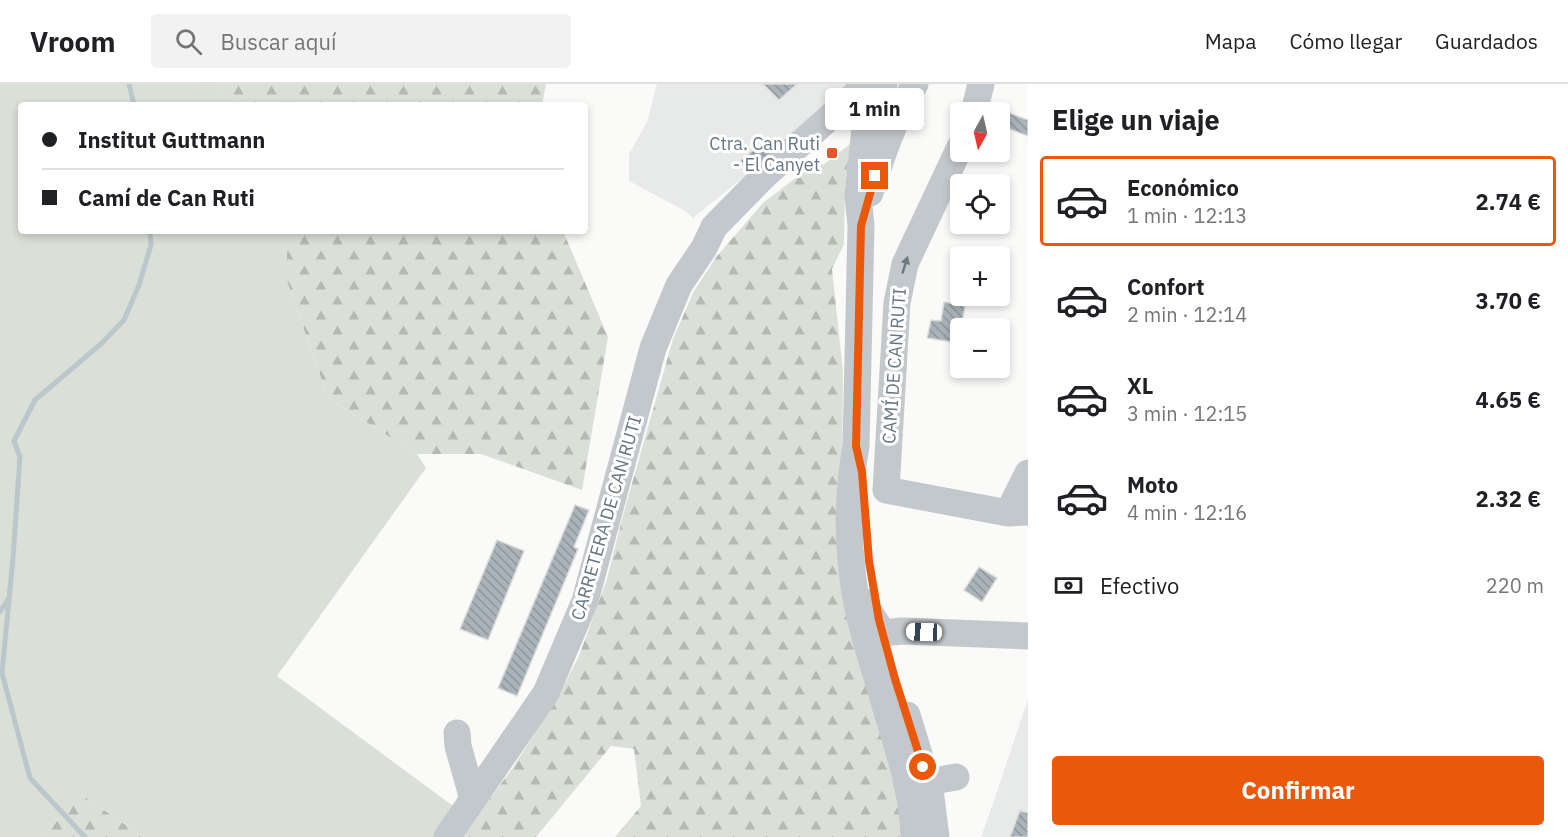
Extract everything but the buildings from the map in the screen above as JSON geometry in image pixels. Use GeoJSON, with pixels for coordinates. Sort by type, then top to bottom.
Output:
{"type":"FeatureCollection","features":[{"type":"Feature","properties":{"kind":"street","name":"CARRETERA DE CAN RUTI"},"geometry":{"type":"LineString","coordinates":[[447,837],[546,693],[585,601],[653,348],[680,285],[704,248],[867,96],[884,84]]}},
{"type":"Feature","properties":{"kind":"street","name":"CARRETERA DE CAN RUTI"},"geometry":{"type":"LineString","coordinates":[[867,96],[893,84]]}},
{"type":"Feature","properties":{"kind":"street","name":"CAMÍ DE CAN RUTI"},"geometry":{"type":"LineString","coordinates":[[861,226],[885,144],[915,84]]}},
{"type":"Feature","properties":{"kind":"street"},"geometry":{"type":"LineString","coordinates":[[976,102],[981,84]]}},
{"type":"Feature","properties":{"kind":"street","name":"CAMÍ DE CAN RUTI"},"geometry":{"type":"LineString","coordinates":[[867,96],[858,195],[861,226],[856,446],[851,474],[849,514],[851,555],[868,646],[911,798],[914,837]]}},
{"type":"Feature","properties":{"kind":"street","name":"CAMÍ DE CAN RUTI"},"geometry":{"type":"LineString","coordinates":[[953,162],[913,243],[904,264],[900,283],[886,490],[1018,512]]}},
{"type":"Feature","properties":{"kind":"street","name":"CAMÍ DE CAN RUTI"},"geometry":{"type":"LineString","coordinates":[[856,446],[862,472],[869,561],[883,633],[928,782],[936,837]]}},
{"type":"Feature","properties":{"kind":"street"},"geometry":{"type":"LineString","coordinates":[[1018,512],[1028,473]]}},
{"type":"Feature","properties":{"kind":"street","name":"CAMÍ DE CAN RUTI"},"geometry":{"type":"LineString","coordinates":[[851,555],[861,578],[868,610],[883,633]]}},
{"type":"Feature","properties":{"kind":"street"},"geometry":{"type":"LineString","coordinates":[[883,633],[902,631],[1028,636]]}},
{"type":"Feature","properties":{"kind":"street","name":"CAMÍ DE CAN RUTI"},"geometry":{"type":"LineString","coordinates":[[882,696],[894,706],[918,775],[928,782]]}},
{"type":"Feature","properties":{"kind":"street"},"geometry":{"type":"LineString","coordinates":[[457,733],[458,746],[473,799]]}},
{"type":"Feature","properties":{"kind":"street"},"geometry":{"type":"LineString","coordinates":[[921,837],[921,796],[928,782],[956,777]]}},
{"type":"Feature","properties":{"kind":"shaded area"},"geometry":{"type":"Polygon","coordinates":[[[657,84],[849,84],[772,154],[693,218],[685,211],[629,181],[629,154],[647,122],[657,84]]]}},
{"type":"Feature","properties":{"kind":"shaded area"},"geometry":{"type":"Polygon","coordinates":[[[1028,699],[1028,837],[981,837],[990,812],[1028,699]]]}},
{"type":"Feature","properties":{"kind":"green space"},"geometry":{"type":"Polygon","coordinates":[[[0,84],[203,84],[239,102],[18,102],[18,234],[287,234],[287,281],[328,398],[417,454],[426,468],[277,676],[453,806],[434,837],[143,837],[82,795],[42,837],[0,837],[0,84]]]}},
{"type":"Feature","properties":{"kind":"green space"},"geometry":{"type":"Polygon","coordinates":[[[203,84],[546,84],[543,102],[239,102],[203,84]]]}},
{"type":"Feature","properties":{"kind":"green space"},"geometry":{"type":"Polygon","coordinates":[[[850,144],[845,189],[844,244],[832,269],[843,371],[842,479],[909,837],[615,837],[641,806],[634,749],[611,746],[536,837],[461,837],[512,769],[558,697],[579,656],[607,579],[673,339],[694,291],[717,256],[763,203],[819,160],[823,165],[850,144]]]}},
{"type":"Feature","properties":{"kind":"green space"},"geometry":{"type":"Polygon","coordinates":[[[287,234],[564,234],[608,337],[582,490],[481,454],[417,454],[328,398],[287,281],[287,234]]]}},
{"type":"Feature","properties":{"kind":"green space"},"geometry":{"type":"Polygon","coordinates":[[[82,795],[143,837],[42,837],[82,795]]]}},
{"type":"Feature","properties":{"kind":"waterway"},"geometry":{"type":"LineString","coordinates":[[129,84],[133,102]]}},
{"type":"Feature","properties":{"kind":"waterway"},"geometry":{"type":"LineString","coordinates":[[85,837],[30,778],[2,673],[20,457],[14,441],[35,400],[102,343],[124,320],[139,285],[151,245],[150,234]]}},
{"type":"Feature","properties":{"kind":"waterway"},"geometry":{"type":"LineString","coordinates":[[0,612],[9,598]]}},
{"type":"Feature","properties":{"kind":"place","name":"Ctra. Can Ruti - El Canyet"},"geometry":{"type":"Point","coordinates":[832,153]}},
{"type":"Feature","properties":{"kind":"route"},"geometry":{"type":"LineString","coordinates":[[875,176],[861,226],[859,252],[856,446],[862,472],[869,561],[879,620],[923,767]]}}]}
